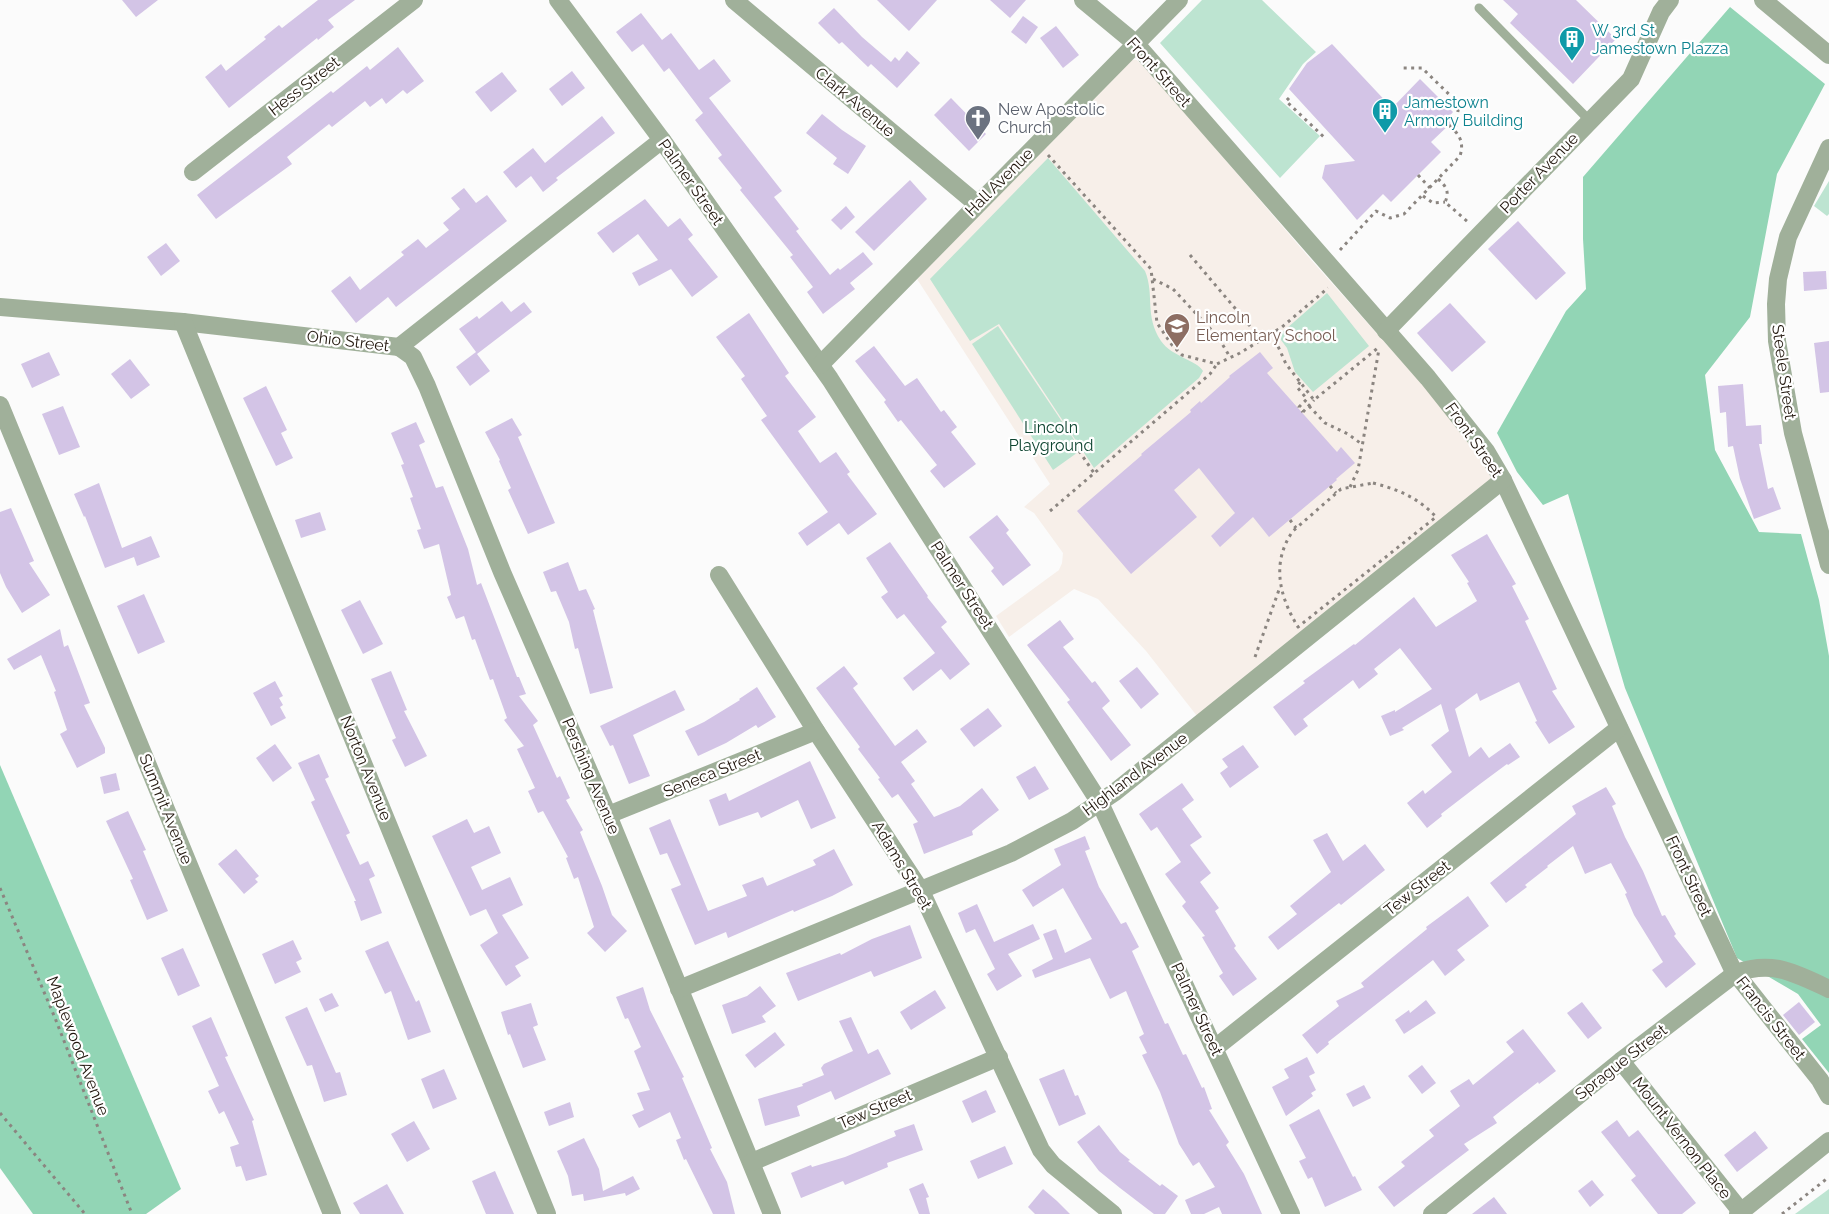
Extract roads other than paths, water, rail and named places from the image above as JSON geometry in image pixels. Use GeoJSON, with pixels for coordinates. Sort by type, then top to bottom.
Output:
{"type":"FeatureCollection","features":[{"type":"Feature","properties":{"kind":"street","name":"Hess Street"},"geometry":{"type":"LineString","coordinates":[[193,171],[414,0]]}},
{"type":"Feature","properties":{"kind":"street","name":"Palmer Street"},"geometry":{"type":"LineString","coordinates":[[558,0],[662,140],[820,364],[1100,803],[1291,1214]]}},
{"type":"Feature","properties":{"kind":"street","name":"Clark Avenue"},"geometry":{"type":"LineString","coordinates":[[734,0],[977,204]]}},
{"type":"Feature","properties":{"kind":"street","name":"Front Street"},"geometry":{"type":"LineString","coordinates":[[1083,0],[1135,43],[1379,339],[1461,418],[1486,451],[1503,480],[1735,972]]}},
{"type":"Feature","properties":{"kind":"street","name":"Hall Avenue"},"geometry":{"type":"LineString","coordinates":[[820,364],[1179,0]]}},
{"type":"Feature","properties":{"kind":"street","name":"Porter Avenue"},"geometry":{"type":"LineString","coordinates":[[1379,339],[1630,79],[1670,0]]}},
{"type":"Feature","properties":{"kind":"street"},"geometry":{"type":"LineString","coordinates":[[1763,0],[1829,55]]}},
{"type":"Feature","properties":{"kind":"street","name":"Ohio Street"},"geometry":{"type":"LineString","coordinates":[[0,307],[183,322],[399,347],[662,140]]}},
{"type":"Feature","properties":{"kind":"street","name":"Steele Street"},"geometry":{"type":"LineString","coordinates":[[1829,148],[1788,237],[1778,279],[1776,304],[1777,341],[1793,433],[1829,565]]}},
{"type":"Feature","properties":{"kind":"street","name":"Norton Avenue"},"geometry":{"type":"LineString","coordinates":[[183,322],[547,1214]]}},
{"type":"Feature","properties":{"kind":"street","name":"Pershing Avenue"},"geometry":{"type":"LineString","coordinates":[[399,347],[413,357],[428,386],[502,572],[608,815],[772,1214]]}},
{"type":"Feature","properties":{"kind":"street","name":"Summit Avenue"},"geometry":{"type":"LineString","coordinates":[[0,405],[332,1214]]}},
{"type":"Feature","properties":{"kind":"street","name":"Highland Avenue"},"geometry":{"type":"LineString","coordinates":[[679,989],[1011,853],[1072,822],[1100,803],[1503,480]]}},
{"type":"Feature","properties":{"kind":"street","name":"Adams Street"},"geometry":{"type":"LineString","coordinates":[[719,575],[816,731],[921,891],[1041,1150],[1053,1165],[1113,1214]]}},
{"type":"Feature","properties":{"kind":"street","name":"Tew Street"},"geometry":{"type":"LineString","coordinates":[[1215,1048],[1619,728]]}},
{"type":"Feature","properties":{"kind":"street","name":"Seneca Street"},"geometry":{"type":"LineString","coordinates":[[608,815],[816,731]]}},
{"type":"Feature","properties":{"kind":"street","name":"Sprague Street"},"geometry":{"type":"LineString","coordinates":[[1432,1214],[1735,972],[1772,967],[1798,974],[1829,989]]}},
{"type":"Feature","properties":{"kind":"street","name":"Francis Street"},"geometry":{"type":"LineString","coordinates":[[1735,972],[1820,1080],[1829,1096]]}},
{"type":"Feature","properties":{"kind":"street","name":"Tew Street"},"geometry":{"type":"LineString","coordinates":[[752,1162],[999,1057]]}},
{"type":"Feature","properties":{"kind":"street","name":"Mount Vernon Place"},"geometry":{"type":"LineString","coordinates":[[1622,1061],[1741,1213]]}},
{"type":"Feature","properties":{"kind":"street"},"geometry":{"type":"LineString","coordinates":[[1741,1213],[1829,1141]]}},
{"type":"Feature","properties":{"kind":"lane"},"geometry":{"type":"LineString","coordinates":[[1479,8],[1590,121]]}},
{"type":"Feature","properties":{"kind":"place","name":"W 3rd St Jamestown Plazza"},"geometry":{"type":"Point","coordinates":[1572,62]}},
{"type":"Feature","properties":{"kind":"place","name":"Jamestown Armory Building"},"geometry":{"type":"Point","coordinates":[1385,134]}},
{"type":"Feature","properties":{"kind":"place","name":"New Apostolic Church"},"geometry":{"type":"Point","coordinates":[978,141]}},
{"type":"Feature","properties":{"kind":"place","name":"Lincoln Elementary School"},"geometry":{"type":"Point","coordinates":[1177,349]}},
{"type":"Feature","properties":{"kind":"park label","name":"Lincoln Playground"},"geometry":{"type":"Point","coordinates":[1051,436]}}]}
